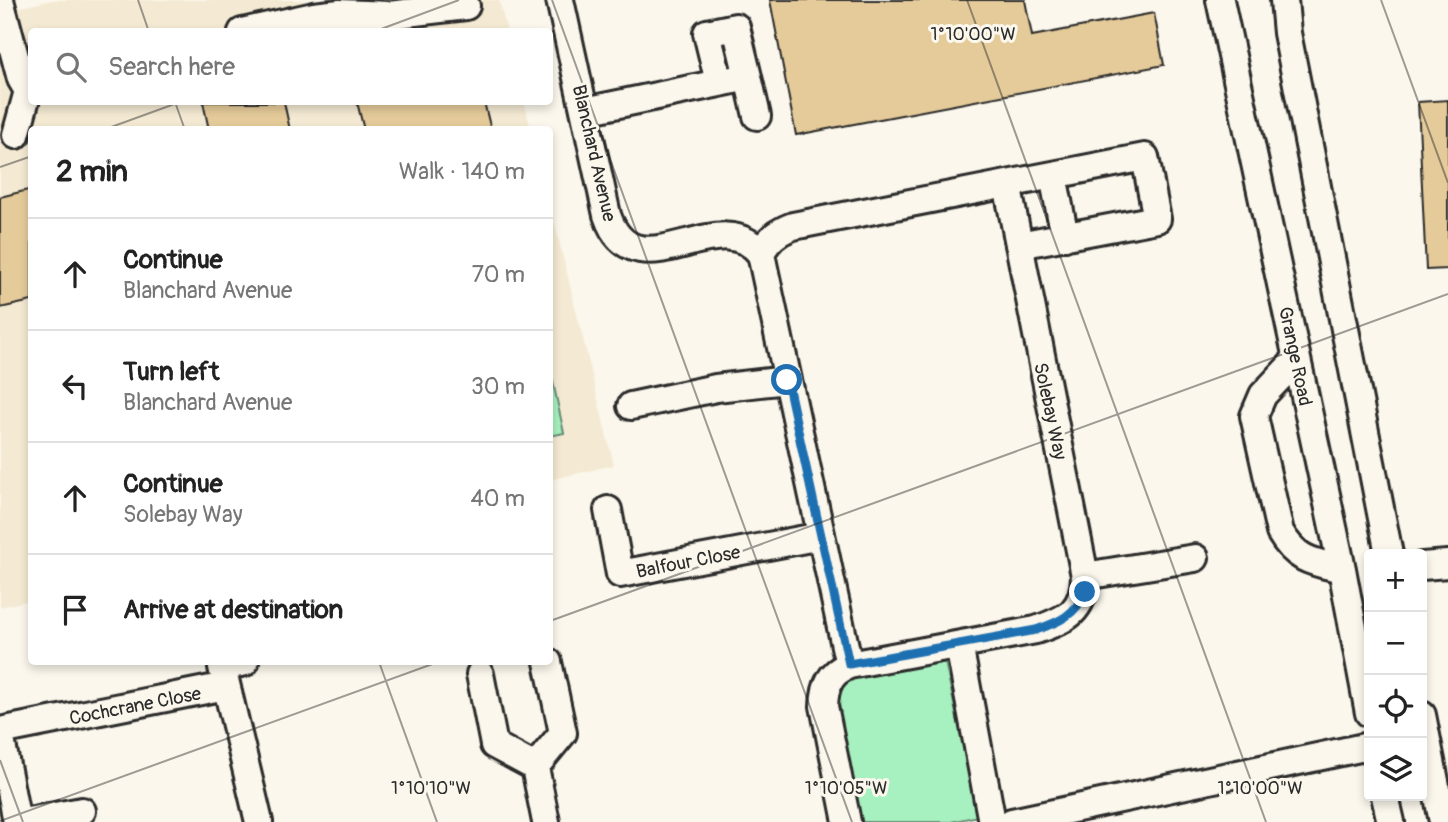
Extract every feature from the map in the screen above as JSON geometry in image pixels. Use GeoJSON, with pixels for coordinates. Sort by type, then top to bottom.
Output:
{"type":"FeatureCollection","features":[{"type":"Feature","properties":{"kind":"street","name":"Blanchard Avenue"},"geometry":{"type":"LineString","coordinates":[[560,0],[607,215],[611,228],[620,241],[632,248],[652,250],[728,236],[749,242],[761,254]]}},
{"type":"Feature","properties":{"kind":"street","name":"Grange Road"},"geometry":{"type":"LineString","coordinates":[[1220,0],[1342,569],[1364,686]]}},
{"type":"Feature","properties":{"kind":"street"},"geometry":{"type":"LineString","coordinates":[[1284,0],[1287,33],[1388,549]]}},
{"type":"Feature","properties":{"kind":"street"},"geometry":{"type":"LineString","coordinates":[[1,5],[28,91],[16,135]]}},
{"type":"Feature","properties":{"kind":"street"},"geometry":{"type":"LineString","coordinates":[[260,28],[340,13],[389,15],[466,6]]}},
{"type":"Feature","properties":{"kind":"street"},"geometry":{"type":"LineString","coordinates":[[719,82],[706,33],[736,27],[757,116]]}},
{"type":"Feature","properties":{"kind":"street"},"geometry":{"type":"LineString","coordinates":[[585,111],[748,77]]}},
{"type":"Feature","properties":{"kind":"street"},"geometry":{"type":"LineString","coordinates":[[849,664],[761,254],[772,238],[793,226],[1145,157],[1157,219],[1019,245]]}},
{"type":"Feature","properties":{"kind":"street"},"geometry":{"type":"LineString","coordinates":[[1053,175],[1065,237]]}},
{"type":"Feature","properties":{"kind":"street","name":"Solebay Way"},"geometry":{"type":"LineString","coordinates":[[959,645],[1036,630],[1059,622],[1080,605],[1085,592],[1085,576],[1007,184]]}},
{"type":"Feature","properties":{"kind":"street"},"geometry":{"type":"LineString","coordinates":[[1296,360],[1263,395],[1254,416],[1280,532],[1286,543],[1307,561],[1342,569]]}},
{"type":"Feature","properties":{"kind":"street"},"geometry":{"type":"LineString","coordinates":[[631,406],[716,388],[787,380]]}},
{"type":"Feature","properties":{"kind":"street","name":"Balfour Close"},"geometry":{"type":"LineString","coordinates":[[608,510],[620,574],[821,536]]}},
{"type":"Feature","properties":{"kind":"street"},"geometry":{"type":"LineString","coordinates":[[1085,576],[1195,558]]}},
{"type":"Feature","properties":{"kind":"street"},"geometry":{"type":"LineString","coordinates":[[1427,566],[1448,564]]}},
{"type":"Feature","properties":{"kind":"street"},"geometry":{"type":"LineString","coordinates":[[847,822],[824,706],[825,690],[830,678],[849,664],[959,645],[992,822]]}},
{"type":"Feature","properties":{"kind":"street","name":"Cochcrane Close"},"geometry":{"type":"LineString","coordinates":[[17,822],[0,733],[226,686],[222,667],[232,665]]}},
{"type":"Feature","properties":{"kind":"street"},"geometry":{"type":"LineString","coordinates":[[545,822],[535,767],[563,733],[549,665]]}},
{"type":"Feature","properties":{"kind":"street"},"geometry":{"type":"LineString","coordinates":[[480,674],[494,745],[535,767]]}},
{"type":"Feature","properties":{"kind":"street"},"geometry":{"type":"LineString","coordinates":[[226,686],[260,822]]}},
{"type":"Feature","properties":{"kind":"street"},"geometry":{"type":"LineString","coordinates":[[1427,738],[1444,822]]}},
{"type":"Feature","properties":{"kind":"street"},"geometry":{"type":"LineString","coordinates":[[1012,822],[1364,747]]}},
{"type":"Feature","properties":{"kind":"street"},"geometry":{"type":"LineString","coordinates":[[1386,801],[1391,822]]}},
{"type":"Feature","properties":{"kind":"street"},"geometry":{"type":"LineString","coordinates":[[23,822],[82,811]]}},
{"type":"Feature","properties":{"kind":"shaded area"},"geometry":{"type":"Polygon","coordinates":[[[52,0],[306,0],[313,26],[426,0],[499,0],[506,28],[28,28],[28,105],[525,105],[530,126],[28,126],[28,601],[0,607],[0,12],[52,0]]]}},
{"type":"Feature","properties":{"kind":"shaded area"},"geometry":{"type":"Polygon","coordinates":[[[553,216],[614,465],[553,479],[553,216]]]}},
{"type":"Feature","properties":{"kind":"green space"},"geometry":{"type":"Polygon","coordinates":[[[553,382],[564,433],[553,435],[553,382]]]}},
{"type":"Feature","properties":{"kind":"green space"},"geometry":{"type":"Polygon","coordinates":[[[945,662],[978,816],[951,822],[857,822],[834,700],[835,691],[847,677],[945,662]]]}},
{"type":"Feature","properties":{"kind":"building"},"geometry":{"type":"Polygon","coordinates":[[[770,0],[1025,0],[1032,36],[1154,13],[1164,65],[796,135],[770,0]]]}},
{"type":"Feature","properties":{"kind":"building"},"geometry":{"type":"Polygon","coordinates":[[[1448,100],[1448,269],[1426,270],[1418,102],[1448,100]]]}},
{"type":"Feature","properties":{"kind":"building"},"geometry":{"type":"Polygon","coordinates":[[[204,105],[285,105],[289,126],[208,126],[204,105]]]}},
{"type":"Feature","properties":{"kind":"building"},"geometry":{"type":"Polygon","coordinates":[[[358,105],[485,105],[490,126],[363,126],[358,105]]]}},
{"type":"Feature","properties":{"kind":"building"},"geometry":{"type":"Polygon","coordinates":[[[28,190],[28,302],[0,308],[0,197],[28,190]]]}},
{"type":"Feature","properties":{"kind":"route"},"geometry":{"type":"LineString","coordinates":[[787,380],[849,664],[1036,630],[1059,622],[1071,614],[1080,605],[1085,592]]}}]}
